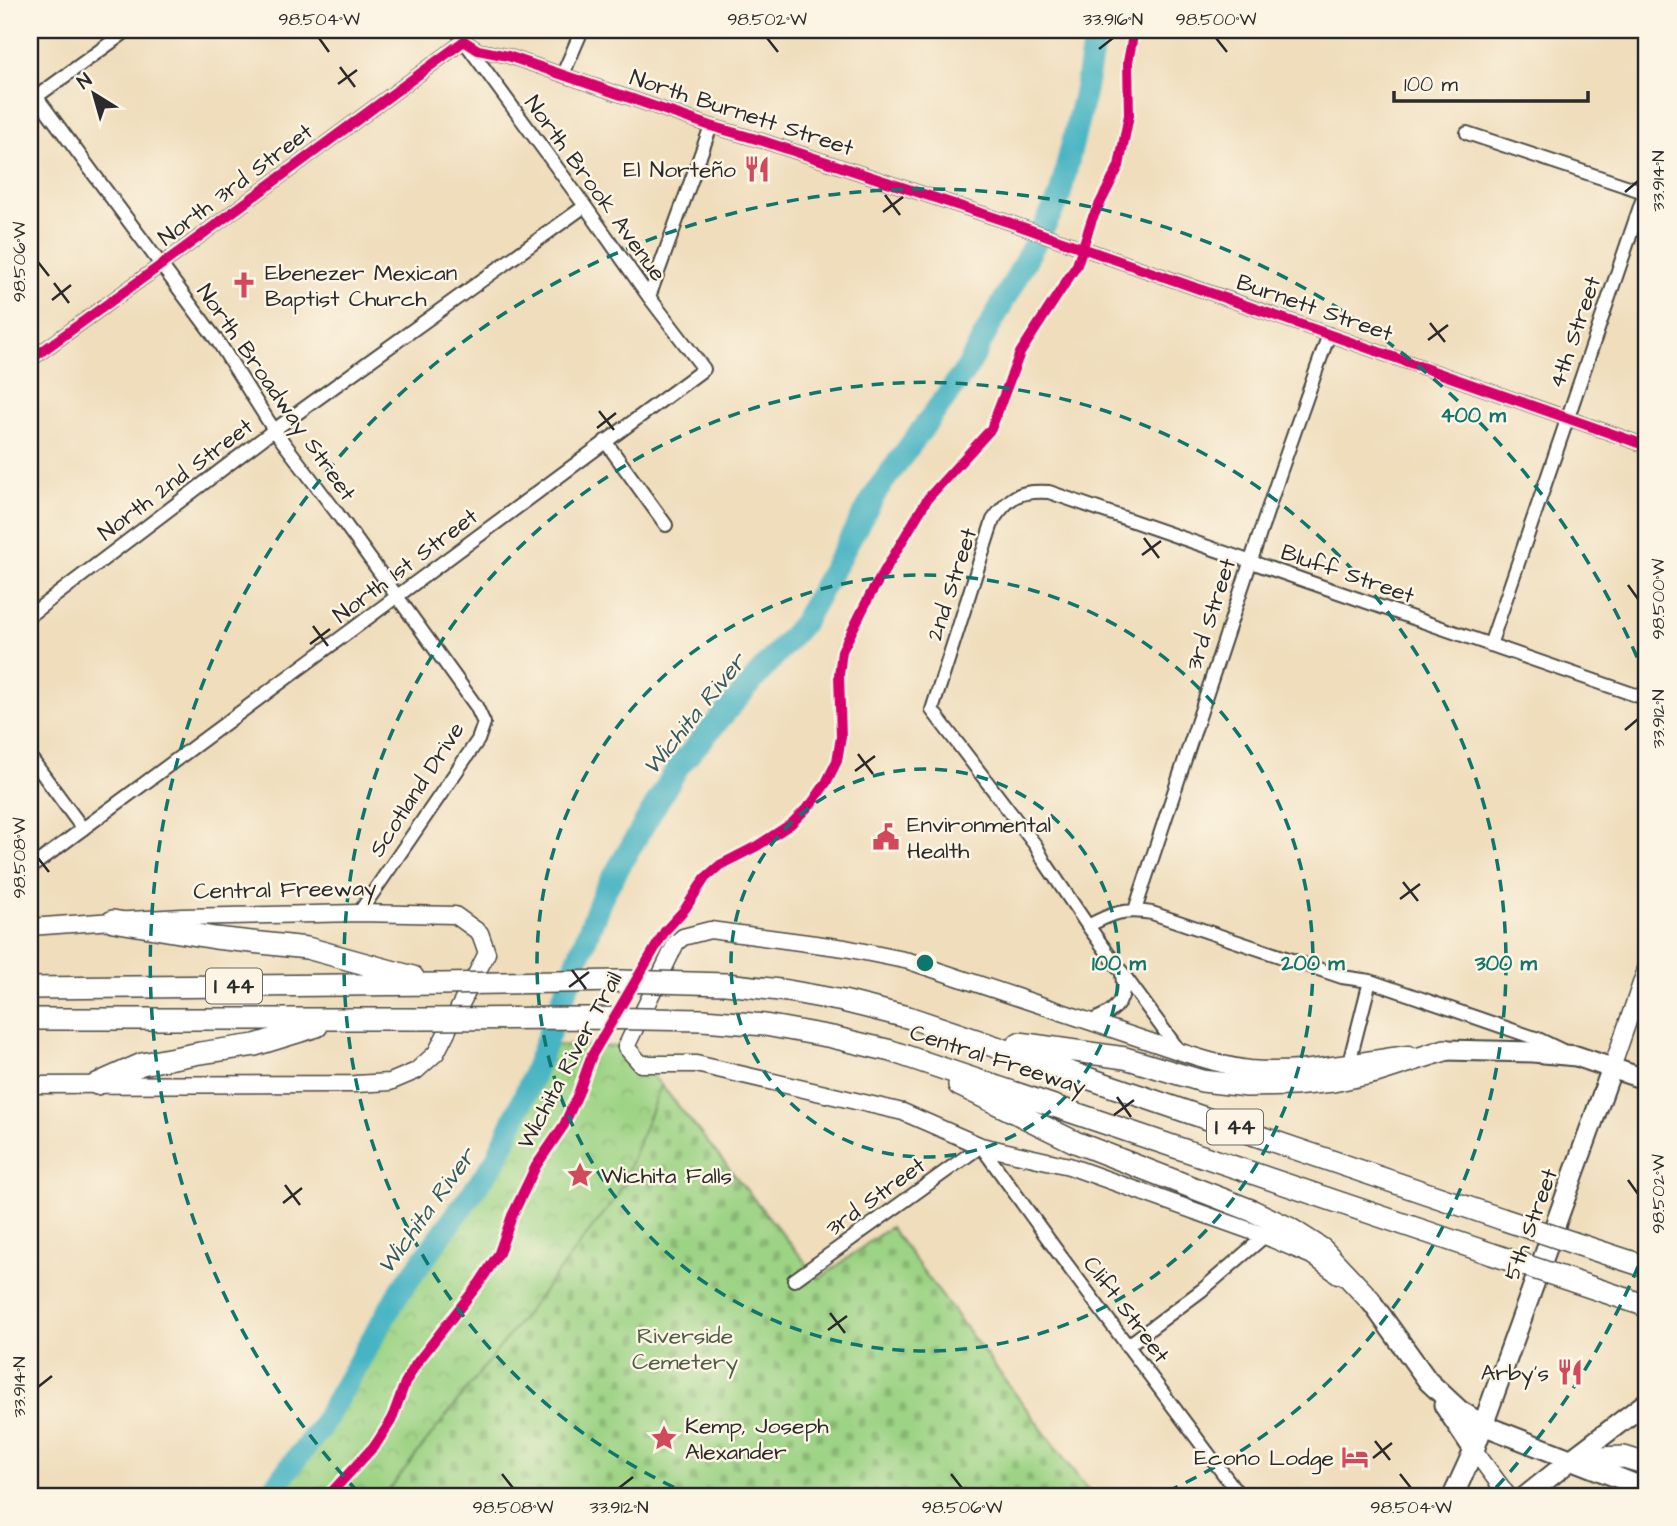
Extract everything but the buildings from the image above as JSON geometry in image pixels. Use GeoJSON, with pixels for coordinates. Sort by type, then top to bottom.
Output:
{"type":"FeatureCollection","features":[{"type":"Feature","properties":{"kind":"highway"},"geometry":{"type":"LineString","coordinates":[[113,921],[215,938],[307,948],[439,984]]}},
{"type":"Feature","properties":{"kind":"highway","name":"Central Freeway"},"geometry":{"type":"LineString","coordinates":[[30,988],[620,981],[726,984],[788,991],[843,1001],[968,1036],[1647,1267]]}},
{"type":"Feature","properties":{"kind":"highway","name":"Central Freeway"},"geometry":{"type":"LineString","coordinates":[[30,1019],[704,1020],[832,1037],[891,1051],[1647,1306]]}},
{"type":"Feature","properties":{"kind":"highway"},"geometry":{"type":"LineString","coordinates":[[97,1084],[142,1064],[200,1052],[255,1045],[338,1020]]}},
{"type":"Feature","properties":{"kind":"highway"},"geometry":{"type":"LineString","coordinates":[[968,1036],[1125,1058],[1202,1081],[1247,1086],[1332,1081],[1376,1072],[1445,1051]]}},
{"type":"Feature","properties":{"kind":"highway"},"geometry":{"type":"LineString","coordinates":[[891,1051],[1075,1142],[1253,1211],[1289,1228],[1322,1249],[1370,1300]]}},
{"type":"Feature","properties":{"kind":"highway"},"geometry":{"type":"LineString","coordinates":[[1572,1459],[1624,1457],[1647,1464]]}},
{"type":"Feature","properties":{"kind":"main road","name":"Central Freeway"},"geometry":{"type":"LineString","coordinates":[[30,927],[113,921],[359,913],[455,915],[480,933],[487,953],[436,1054],[415,1071],[390,1082],[30,1085]]}},
{"type":"Feature","properties":{"kind":"main road"},"geometry":{"type":"LineString","coordinates":[[1508,1496],[1370,1300],[1312,1256],[1265,1236],[1069,1166],[981,1146],[903,1112],[696,1064],[641,1064],[626,1047],[676,943],[683,937],[710,930],[845,948],[909,961],[1181,1052],[1249,1069],[1290,1069],[1445,1051],[1533,1052],[1576,1056],[1647,1080]]}},
{"type":"Feature","properties":{"kind":"main road","name":"5th Street"},"geometry":{"type":"LineString","coordinates":[[1453,1496],[1474,1450],[1647,966]]}},
{"type":"Feature","properties":{"kind":"main road"},"geometry":{"type":"LineString","coordinates":[[1429,1381],[1459,1410],[1483,1425],[1647,1489]]}},
{"type":"Feature","properties":{"kind":"main road"},"geometry":{"type":"LineString","coordinates":[[1526,1496],[1647,1402]]}},
{"type":"Feature","properties":{"kind":"street"},"geometry":{"type":"LineString","coordinates":[[32,95],[128,30]]}},
{"type":"Feature","properties":{"kind":"street"},"geometry":{"type":"LineString","coordinates":[[563,74],[582,30]]}},
{"type":"Feature","properties":{"kind":"street","name":"North Burnett Street"},"geometry":{"type":"LineString","coordinates":[[460,35],[478,50],[508,56],[711,126],[1008,222]]}},
{"type":"Feature","properties":{"kind":"street","name":"North Brook Avenue"},"geometry":{"type":"LineString","coordinates":[[460,35],[704,369]]}},
{"type":"Feature","properties":{"kind":"street","name":"North 3rd Street"},"geometry":{"type":"LineString","coordinates":[[30,360],[161,265],[460,35]]}},
{"type":"Feature","properties":{"kind":"street","name":"North Broadway Street"},"geometry":{"type":"LineString","coordinates":[[32,95],[219,343],[274,430],[476,706],[484,723]]}},
{"type":"Feature","properties":{"kind":"street"},"geometry":{"type":"LineString","coordinates":[[649,297],[711,126]]}},
{"type":"Feature","properties":{"kind":"street"},"geometry":{"type":"LineString","coordinates":[[1467,133],[1646,193]]}},
{"type":"Feature","properties":{"kind":"street","name":"4th Street"},"geometry":{"type":"LineString","coordinates":[[1490,645],[1646,193]]}},
{"type":"Feature","properties":{"kind":"street","name":"North 2nd Street"},"geometry":{"type":"LineString","coordinates":[[30,615],[274,430],[585,206]]}},
{"type":"Feature","properties":{"kind":"street","name":"Burnett Street"},"geometry":{"type":"LineString","coordinates":[[1008,222],[1647,446]]}},
{"type":"Feature","properties":{"kind":"street","name":"3rd Street"},"geometry":{"type":"LineString","coordinates":[[1135,909],[1250,561],[1329,334]]}},
{"type":"Feature","properties":{"kind":"street","name":"North 1st Street"},"geometry":{"type":"LineString","coordinates":[[30,868],[704,369]]}},
{"type":"Feature","properties":{"kind":"street"},"geometry":{"type":"LineString","coordinates":[[606,441],[666,525]]}},
{"type":"Feature","properties":{"kind":"street","name":"Bluff Street"},"geometry":{"type":"LineString","coordinates":[[1034,491],[1049,492],[1647,699]]}},
{"type":"Feature","properties":{"kind":"street","name":"2nd Street"},"geometry":{"type":"LineString","coordinates":[[1034,491],[1018,495],[1004,504],[993,520],[932,709],[1036,846],[1087,926]]}},
{"type":"Feature","properties":{"kind":"street","name":"Scotland Drive"},"geometry":{"type":"LineString","coordinates":[[359,913],[478,740],[484,723]]}},
{"type":"Feature","properties":{"kind":"street"},"geometry":{"type":"LineString","coordinates":[[30,757],[83,829]]}},
{"type":"Feature","properties":{"kind":"street"},"geometry":{"type":"LineString","coordinates":[[1181,1052],[1087,926],[1118,912],[1135,909],[1152,913],[1342,977],[1370,981],[1538,1039],[1576,1056]]}},
{"type":"Feature","properties":{"kind":"street"},"geometry":{"type":"LineString","coordinates":[[1089,1022],[1115,1009],[1123,992],[1122,972]]}},
{"type":"Feature","properties":{"kind":"street"},"geometry":{"type":"LineString","coordinates":[[1349,1063],[1370,981]]}},
{"type":"Feature","properties":{"kind":"street","name":"3rd Street"},"geometry":{"type":"LineString","coordinates":[[794,1280],[981,1146]]}},
{"type":"Feature","properties":{"kind":"street","name":"Clift Street"},"geometry":{"type":"LineString","coordinates":[[981,1146],[1240,1496]]}},
{"type":"Feature","properties":{"kind":"street"},"geometry":{"type":"LineString","coordinates":[[1128,1346],[1202,1290],[1265,1236]]}},
{"type":"Feature","properties":{"kind":"green space"},"geometry":{"type":"Polygon","coordinates":[[[545,1045],[626,1047],[661,1085],[618,1195],[384,1496],[267,1496],[319,1430],[398,1294],[496,1160],[545,1045]]]}},
{"type":"Feature","properties":{"kind":"green space","name":"Riverside Cemetery"},"geometry":{"type":"Polygon","coordinates":[[[661,1085],[819,1279],[890,1227],[1092,1496],[383,1496],[618,1195],[661,1085]]]}},
{"type":"Feature","properties":{"kind":"waterway","name":"Wichita River"},"geometry":{"type":"LineString","coordinates":[[267,1496],[319,1430],[398,1294],[496,1160],[530,1083],[603,894],[678,767],[803,623],[878,489],[967,368],[1059,199],[1085,91],[1096,30]]}},
{"type":"Feature","properties":{"kind":"cycle path","name":"Wichita River Trail"},"geometry":{"type":"LineString","coordinates":[[328,1496],[376,1444],[391,1421],[405,1383],[416,1364],[480,1282],[499,1253],[512,1216],[536,1166],[564,1125],[592,1055],[665,931],[685,909],[705,878],[720,865],[791,824],[812,803],[826,783],[837,761],[841,737],[839,675],[842,651],[870,595],[928,498],[991,429],[1020,353],[1077,265],[1092,219],[1119,166],[1129,115],[1128,62],[1134,30]]}},
{"type":"Feature","properties":{"kind":"cycle path"},"geometry":{"type":"LineString","coordinates":[[30,360],[464,41],[478,50],[508,56],[711,126],[1008,222],[1647,446]]}},
{"type":"Feature","properties":{"kind":"place","name":"El Norteño"},"geometry":{"type":"Point","coordinates":[757,169]}},
{"type":"Feature","properties":{"kind":"place","name":"Ebenezer Mexican Baptist Church"},"geometry":{"type":"Point","coordinates":[244,285]}},
{"type":"Feature","properties":{"kind":"place","name":"Environmental Health"},"geometry":{"type":"Point","coordinates":[886,837]}},
{"type":"Feature","properties":{"kind":"place","name":"Wichita Falls"},"geometry":{"type":"Point","coordinates":[580,1175]}},
{"type":"Feature","properties":{"kind":"place","name":"Arby's"},"geometry":{"type":"Point","coordinates":[1570,1372]}},
{"type":"Feature","properties":{"kind":"place","name":"Kemp, Joseph Alexander"},"geometry":{"type":"Point","coordinates":[664,1438]}},
{"type":"Feature","properties":{"kind":"place","name":"Econo Lodge"},"geometry":{"type":"Point","coordinates":[1355,1457]}}]}
